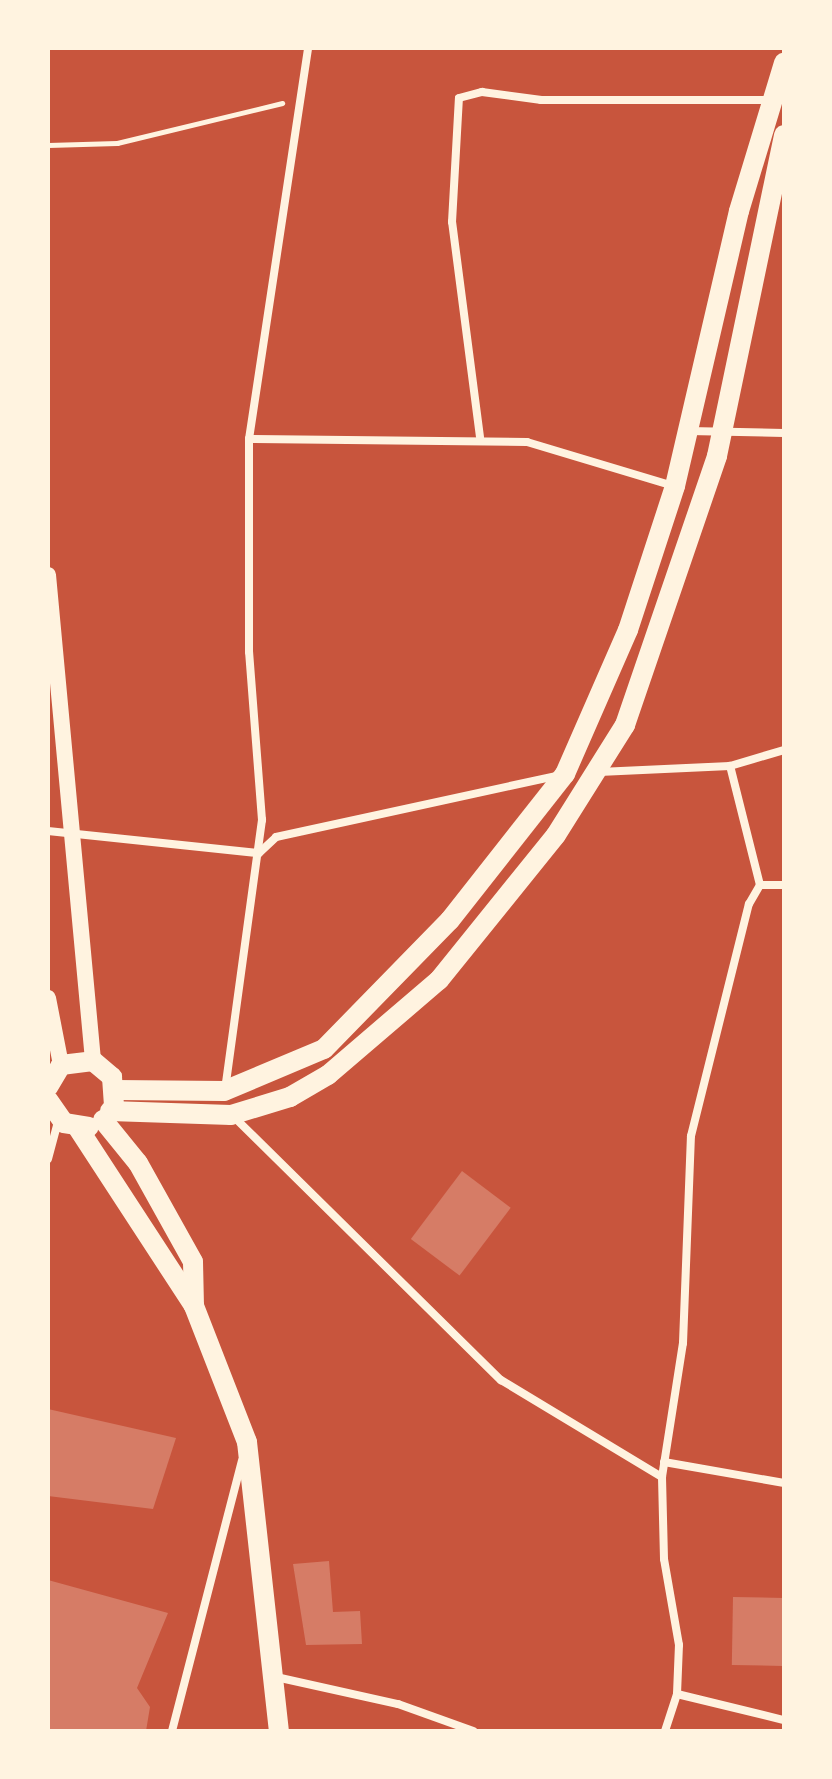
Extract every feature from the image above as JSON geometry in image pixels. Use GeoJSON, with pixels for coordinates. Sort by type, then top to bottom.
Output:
{"type":"FeatureCollection","features":[{"type":"Feature","properties":{"kind":"main road"},"geometry":{"type":"LineString","coordinates":[[115,1090],[224,1091],[324,1049],[450,920],[565,774],[628,630],[675,486],[768,100],[784,63]]}},
{"type":"Feature","properties":{"kind":"main road"},"geometry":{"type":"LineString","coordinates":[[54,1099],[107,1116],[231,1115],[290,1097],[328,1075],[410,1010],[556,835],[598,772],[643,680],[720,434],[784,135]]}},
{"type":"Feature","properties":{"kind":"main road"},"geometry":{"type":"LineString","coordinates":[[48,575],[76,834],[93,1061],[115,1090]]}},
{"type":"Feature","properties":{"kind":"main road"},"geometry":{"type":"LineString","coordinates":[[48,998],[54,1099],[194,1306],[247,1442],[276,1677],[279,1731]]}},
{"type":"Feature","properties":{"kind":"main road"},"geometry":{"type":"LineString","coordinates":[[54,1099],[93,1061]]}},
{"type":"Feature","properties":{"kind":"main road"},"geometry":{"type":"LineString","coordinates":[[107,1116],[115,1090]]}},
{"type":"Feature","properties":{"kind":"main road"},"geometry":{"type":"LineString","coordinates":[[107,1116],[138,1163],[193,1262],[194,1306]]}},
{"type":"Feature","properties":{"kind":"street"},"geometry":{"type":"LineString","coordinates":[[224,1091],[259,853],[249,439],[303,98],[308,48]]}},
{"type":"Feature","properties":{"kind":"street"},"geometry":{"type":"LineString","coordinates":[[480,437],[452,222],[459,98],[482,92],[541,100],[768,100]]}},
{"type":"Feature","properties":{"kind":"street"},"geometry":{"type":"LineString","coordinates":[[688,431],[784,433]]}},
{"type":"Feature","properties":{"kind":"street"},"geometry":{"type":"LineString","coordinates":[[249,439],[480,437],[527,442],[675,486]]}},
{"type":"Feature","properties":{"kind":"street"},"geometry":{"type":"LineString","coordinates":[[598,772],[730,766],[784,750]]}},
{"type":"Feature","properties":{"kind":"street"},"geometry":{"type":"LineString","coordinates":[[665,1731],[677,1694],[662,1477],[683,1343],[691,1136],[749,904],[760,885],[730,766]]}},
{"type":"Feature","properties":{"kind":"street"},"geometry":{"type":"LineString","coordinates":[[48,831],[259,853],[276,837],[565,774]]}},
{"type":"Feature","properties":{"kind":"street"},"geometry":{"type":"LineString","coordinates":[[760,885],[784,885]]}},
{"type":"Feature","properties":{"kind":"street"},"geometry":{"type":"LineString","coordinates":[[48,1159],[54,1099]]}},
{"type":"Feature","properties":{"kind":"street"},"geometry":{"type":"LineString","coordinates":[[231,1115],[501,1380],[662,1477]]}},
{"type":"Feature","properties":{"kind":"street"},"geometry":{"type":"LineString","coordinates":[[172,1731],[247,1442]]}},
{"type":"Feature","properties":{"kind":"street"},"geometry":{"type":"LineString","coordinates":[[664,1462],[784,1483]]}},
{"type":"Feature","properties":{"kind":"street"},"geometry":{"type":"LineString","coordinates":[[276,1677],[398,1704],[473,1731]]}},
{"type":"Feature","properties":{"kind":"street"},"geometry":{"type":"LineString","coordinates":[[677,1694],[784,1720]]}},
{"type":"Feature","properties":{"kind":"path"},"geometry":{"type":"LineString","coordinates":[[48,145],[117,143],[303,98]]}},
{"type":"Feature","properties":{"kind":"building"},"geometry":{"type":"Polygon","coordinates":[[[462,1171],[511,1208],[460,1276],[411,1239],[462,1171]]]}},
{"type":"Feature","properties":{"kind":"building"},"geometry":{"type":"Polygon","coordinates":[[[48,1409],[176,1438],[153,1509],[48,1496],[48,1409]]]}},
{"type":"Feature","properties":{"kind":"building"},"geometry":{"type":"Polygon","coordinates":[[[329,1561],[333,1612],[360,1611],[362,1644],[306,1645],[293,1564],[329,1561]]]}},
{"type":"Feature","properties":{"kind":"building"},"geometry":{"type":"Polygon","coordinates":[[[48,1580],[168,1613],[137,1688],[150,1707],[146,1731],[48,1731],[48,1580]]]}},
{"type":"Feature","properties":{"kind":"building"},"geometry":{"type":"Polygon","coordinates":[[[733,1597],[784,1598],[783,1666],[732,1665],[733,1597]]]}}]}
